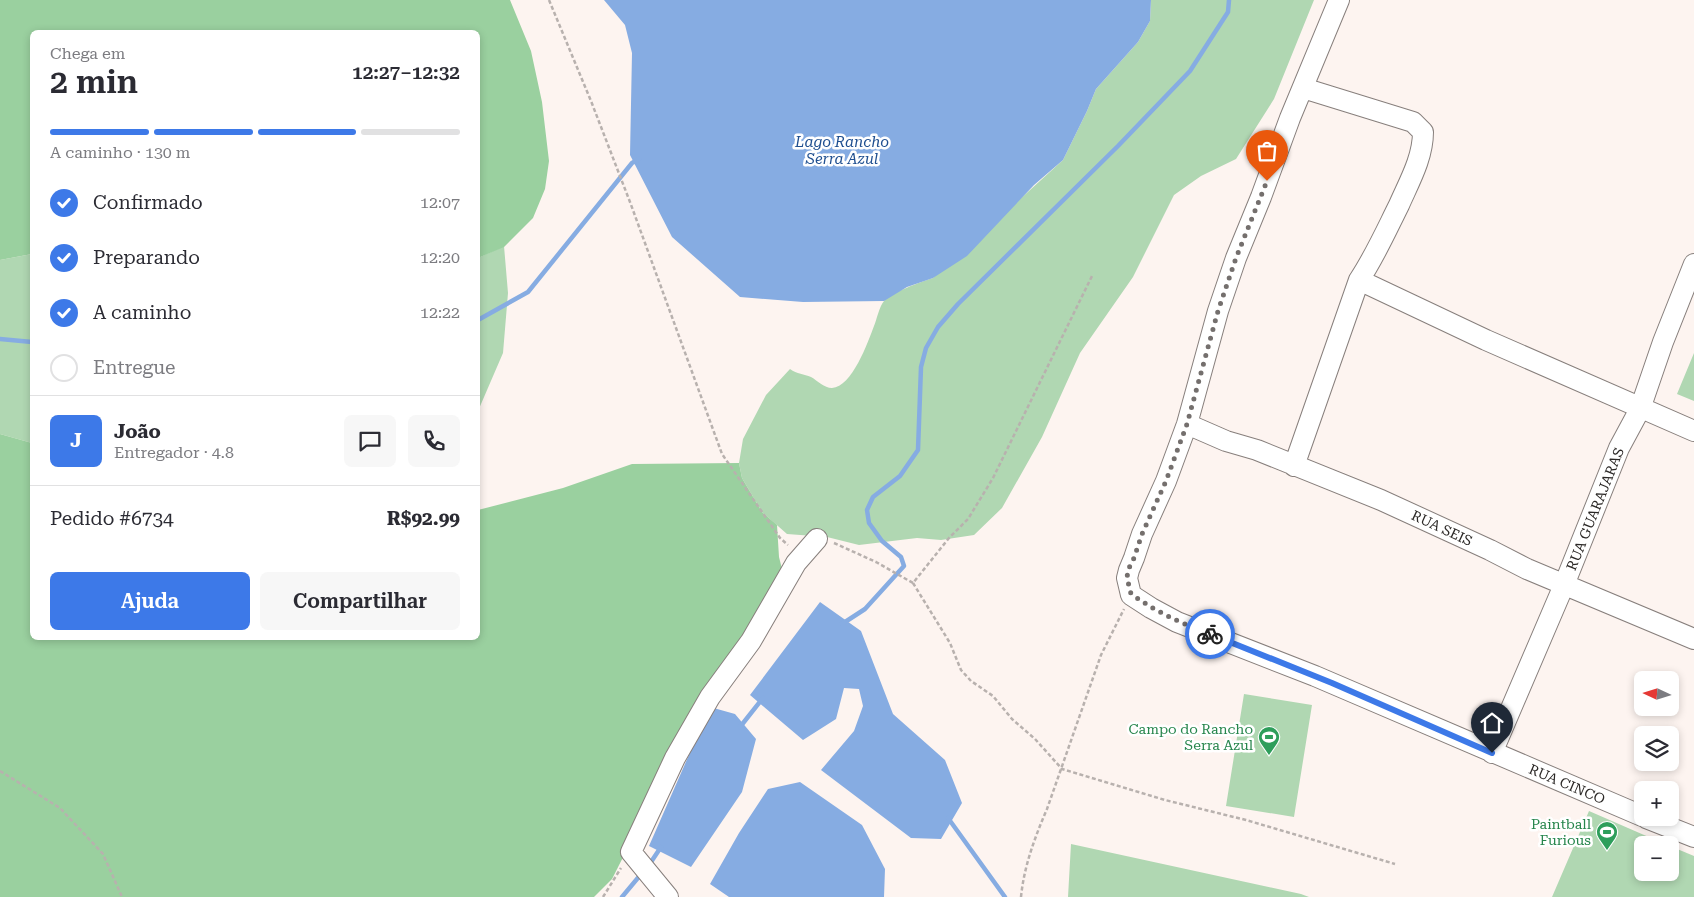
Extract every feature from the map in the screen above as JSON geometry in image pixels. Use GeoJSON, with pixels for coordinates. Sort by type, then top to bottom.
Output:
{"type":"FeatureCollection","features":[{"type":"Feature","properties":{"kind":"street"},"geometry":{"type":"LineString","coordinates":[[1131,594],[1127,578],[1128,570],[1166,481],[1187,424],[1218,311],[1236,258],[1339,0]]}},
{"type":"Feature","properties":{"kind":"street"},"geometry":{"type":"LineString","coordinates":[[1294,466],[1360,280],[1375,256],[1410,180],[1423,145],[1423,132],[1413,122],[1303,88]]}},
{"type":"Feature","properties":{"kind":"street","name":"RUA GUARAJARAS"},"geometry":{"type":"LineString","coordinates":[[1492,753],[1564,585],[1619,448],[1640,409],[1694,264]]}},
{"type":"Feature","properties":{"kind":"street"},"geometry":{"type":"LineString","coordinates":[[1360,280],[1486,340],[1694,431]]}},
{"type":"Feature","properties":{"kind":"street","name":"RUA SEIS"},"geometry":{"type":"LineString","coordinates":[[1187,424],[1381,500],[1564,585],[1694,640]]}},
{"type":"Feature","properties":{"kind":"street"},"geometry":{"type":"LineString","coordinates":[[668,897],[631,852],[675,758],[710,697],[751,641],[796,563],[817,539]]}},
{"type":"Feature","properties":{"kind":"street","name":"RUA CINCO"},"geometry":{"type":"LineString","coordinates":[[1131,594],[1151,608],[1177,622],[1315,676],[1634,813]]}},
{"type":"Feature","properties":{"kind":"street"},"geometry":{"type":"LineString","coordinates":[[1666,826],[1694,837]]}},
{"type":"Feature","properties":{"kind":"path"},"geometry":{"type":"LineString","coordinates":[[549,0],[630,202],[722,454],[780,538],[785,544],[792,546]]}},
{"type":"Feature","properties":{"kind":"path"},"geometry":{"type":"LineString","coordinates":[[913,583],[949,538],[968,519],[992,478],[1092,276]]}},
{"type":"Feature","properties":{"kind":"path"},"geometry":{"type":"LineString","coordinates":[[817,539],[846,547],[913,583],[950,643],[961,670],[971,681],[993,696],[1012,719],[1035,739],[1062,769],[1165,800],[1246,820],[1395,864]]}},
{"type":"Feature","properties":{"kind":"path"},"geometry":{"type":"LineString","coordinates":[[1021,897],[1022,880],[1030,852],[1062,769],[1101,655],[1131,594]]}},
{"type":"Feature","properties":{"kind":"path"},"geometry":{"type":"LineString","coordinates":[[0,771],[60,808],[103,854],[122,897]]}},
{"type":"Feature","properties":{"kind":"path"},"geometry":{"type":"LineString","coordinates":[[603,897],[631,852]]}},
{"type":"Feature","properties":{"kind":"green space"},"geometry":{"type":"Polygon","coordinates":[[[0,0],[510,0],[531,51],[542,102],[549,161],[545,189],[533,218],[504,247],[480,257],[480,30],[30,30],[30,254],[0,260],[0,0]]]}},
{"type":"Feature","properties":{"kind":"green space"},"geometry":{"type":"Polygon","coordinates":[[[1151,0],[1314,0],[1274,99],[1236,159],[1201,176],[1174,195],[1133,277],[1080,353],[1042,437],[1002,508],[974,535],[941,540],[917,538],[859,545],[827,537],[787,534],[762,512],[742,478],[739,463],[743,439],[766,395],[790,369],[811,377],[826,387],[839,386],[846,380],[858,363],[884,301],[900,291],[933,278],[1063,160],[1096,89],[1138,42],[1150,21],[1151,0]]]}},
{"type":"Feature","properties":{"kind":"green space"},"geometry":{"type":"Polygon","coordinates":[[[504,246],[508,293],[503,353],[480,406],[480,257],[504,246]]]}},
{"type":"Feature","properties":{"kind":"green space"},"geometry":{"type":"Polygon","coordinates":[[[30,254],[30,442],[0,434],[0,260],[30,254]]]}},
{"type":"Feature","properties":{"kind":"green space"},"geometry":{"type":"Polygon","coordinates":[[[1694,353],[1694,401],[1677,394],[1694,353]]]}},
{"type":"Feature","properties":{"kind":"green space"},"geometry":{"type":"Polygon","coordinates":[[[0,434],[30,442],[30,640],[480,640],[480,509],[563,488],[632,464],[739,463],[742,478],[762,512],[777,525],[779,557],[785,581],[650,804],[612,879],[594,897],[0,897],[0,434]]]}},
{"type":"Feature","properties":{"kind":"green space","name":"Campo do Rancho Serra Azul"},"geometry":{"type":"Polygon","coordinates":[[[1244,694],[1312,705],[1294,817],[1226,806],[1244,694]]]}},
{"type":"Feature","properties":{"kind":"green space","name":"Paintball Furious"},"geometry":{"type":"Polygon","coordinates":[[[1589,811],[1646,836],[1634,836],[1634,881],[1679,881],[1679,850],[1694,856],[1694,897],[1552,897],[1589,811]]]}},
{"type":"Feature","properties":{"kind":"green space"},"geometry":{"type":"Polygon","coordinates":[[[1071,844],[1301,894],[1309,897],[1068,897],[1071,844]]]}},
{"type":"Feature","properties":{"kind":"water","name":"Lago Rancho Serra Azul"},"geometry":{"type":"Polygon","coordinates":[[[604,0],[1151,0],[1150,21],[1138,42],[1096,89],[1063,160],[1034,185],[967,256],[933,278],[907,287],[884,301],[803,302],[740,297],[672,237],[630,155],[632,53],[625,25],[604,0]]]}},
{"type":"Feature","properties":{"kind":"water"},"geometry":{"type":"Polygon","coordinates":[[[820,602],[861,631],[893,714],[945,760],[962,803],[941,839],[911,838],[821,770],[854,731],[863,706],[859,689],[844,688],[836,719],[803,740],[750,695],[820,602]]]}},
{"type":"Feature","properties":{"kind":"water"},"geometry":{"type":"Polygon","coordinates":[[[710,707],[735,714],[756,739],[742,792],[691,867],[649,846],[710,707]]]}},
{"type":"Feature","properties":{"kind":"water"},"geometry":{"type":"Polygon","coordinates":[[[800,782],[862,825],[885,869],[884,897],[729,897],[710,884],[739,833],[768,789],[800,782]]]}},
{"type":"Feature","properties":{"kind":"waterway"},"geometry":{"type":"LineString","coordinates":[[842,624],[865,609],[904,566],[901,557],[882,541],[869,523],[867,510],[873,497],[900,476],[918,450],[921,367],[926,348],[938,327],[958,304],[1118,146],[1190,71],[1228,12],[1229,0]]}},
{"type":"Feature","properties":{"kind":"waterway"},"geometry":{"type":"LineString","coordinates":[[480,319],[528,292],[632,163],[639,159]]}},
{"type":"Feature","properties":{"kind":"waterway"},"geometry":{"type":"LineString","coordinates":[[0,339],[30,342]]}},
{"type":"Feature","properties":{"kind":"waterway"},"geometry":{"type":"LineString","coordinates":[[740,727],[763,698]]}},
{"type":"Feature","properties":{"kind":"waterway"},"geometry":{"type":"LineString","coordinates":[[948,818],[1005,897]]}},
{"type":"Feature","properties":{"kind":"waterway"},"geometry":{"type":"LineString","coordinates":[[649,865],[661,847]]}},
{"type":"Feature","properties":{"kind":"waterway"},"geometry":{"type":"LineString","coordinates":[[622,897],[642,873]]}},
{"type":"Feature","properties":{"kind":"way so far"},"geometry":{"type":"LineString","coordinates":[[1210,634],[1177,622],[1151,608],[1131,594],[1127,578],[1128,570],[1166,481],[1187,424],[1218,311],[1236,258],[1267,181]]}},
{"type":"Feature","properties":{"kind":"place","name":"Campo do Rancho Serra Azul"},"geometry":{"type":"Point","coordinates":[1269,756]}},
{"type":"Feature","properties":{"kind":"place","name":"Paintball Furious"},"geometry":{"type":"Point","coordinates":[1607,851]}},
{"type":"Feature","properties":{"kind":"route"},"geometry":{"type":"LineString","coordinates":[[1210,634],[1332,683],[1492,753]]}}]}
